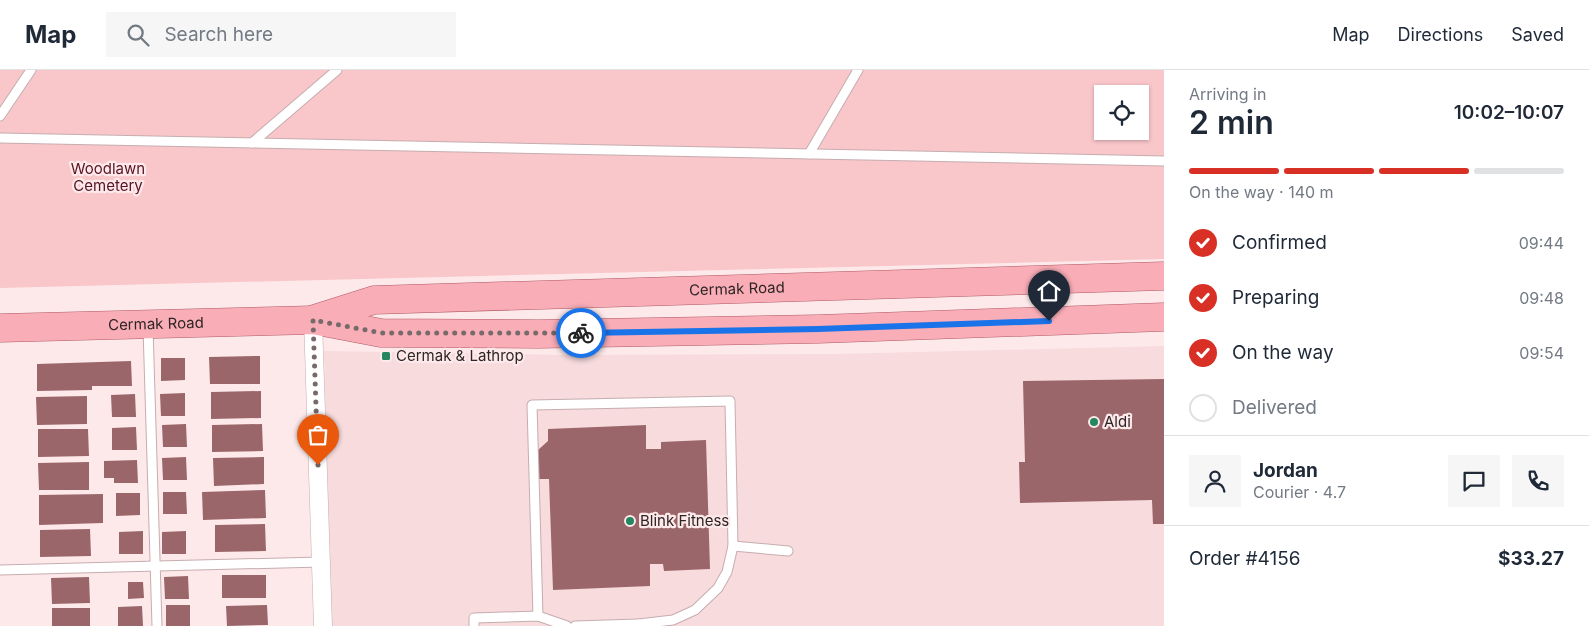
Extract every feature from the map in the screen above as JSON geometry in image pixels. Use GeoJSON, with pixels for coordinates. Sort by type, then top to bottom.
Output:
{"type":"FeatureCollection","features":[{"type":"Feature","properties":{"kind":"main road","name":"Cermak Road"},"geometry":{"type":"LineString","coordinates":[[313,320],[374,300],[1164,276]]}},
{"type":"Feature","properties":{"kind":"main road","name":"Cermak Road"},"geometry":{"type":"LineString","coordinates":[[0,328],[313,320],[382,333],[538,334],[818,329],[1164,316]]}},
{"type":"Feature","properties":{"kind":"street"},"geometry":{"type":"LineString","coordinates":[[313,320],[323,626]]}},
{"type":"Feature","properties":{"kind":"lane"},"geometry":{"type":"LineString","coordinates":[[0,116],[31,70]]}},
{"type":"Feature","properties":{"kind":"lane"},"geometry":{"type":"LineString","coordinates":[[252,143],[338,70]]}},
{"type":"Feature","properties":{"kind":"lane"},"geometry":{"type":"LineString","coordinates":[[809,154],[858,70]]}},
{"type":"Feature","properties":{"kind":"lane"},"geometry":{"type":"LineString","coordinates":[[0,138],[1164,161]]}},
{"type":"Feature","properties":{"kind":"lane"},"geometry":{"type":"LineString","coordinates":[[148,324],[157,626]]}},
{"type":"Feature","properties":{"kind":"lane"},"geometry":{"type":"LineString","coordinates":[[538,616],[532,405],[730,400],[733,546],[727,572],[718,588],[695,610],[674,620],[640,625],[576,626]]}},
{"type":"Feature","properties":{"kind":"lane"},"geometry":{"type":"LineString","coordinates":[[733,546],[788,551]]}},
{"type":"Feature","properties":{"kind":"lane"},"geometry":{"type":"LineString","coordinates":[[0,570],[321,562]]}},
{"type":"Feature","properties":{"kind":"lane"},"geometry":{"type":"LineString","coordinates":[[474,626],[474,618],[538,616],[567,626]]}},
{"type":"Feature","properties":{"kind":"shaded area"},"geometry":{"type":"Polygon","coordinates":[[[1164,346],[1164,626],[331,626],[324,351],[563,355],[838,354],[1164,346]]]}},
{"type":"Feature","properties":{"kind":"green space","name":"Woodlawn Cemetery"},"geometry":{"type":"Polygon","coordinates":[[[0,70],[1164,70],[1164,259],[0,288],[0,70]]]}},
{"type":"Feature","properties":{"kind":"building"},"geometry":{"type":"Polygon","coordinates":[[[260,356],[260,384],[210,384],[209,357],[260,356]]]}},
{"type":"Feature","properties":{"kind":"building"},"geometry":{"type":"Polygon","coordinates":[[[161,358],[185,358],[185,380],[161,381],[161,358]]]}},
{"type":"Feature","properties":{"kind":"building"},"geometry":{"type":"Polygon","coordinates":[[[131,361],[132,386],[92,386],[92,390],[37,391],[37,364],[131,361]]]}},
{"type":"Feature","properties":{"kind":"building","name":"Aldi"},"geometry":{"type":"Polygon","coordinates":[[[1164,379],[1164,524],[1153,524],[1152,500],[1020,503],[1019,462],[1025,462],[1023,381],[1164,379]]]}},
{"type":"Feature","properties":{"kind":"building"},"geometry":{"type":"Polygon","coordinates":[[[261,391],[261,418],[211,419],[211,392],[261,391]]]}},
{"type":"Feature","properties":{"kind":"building"},"geometry":{"type":"Polygon","coordinates":[[[185,393],[185,416],[161,416],[160,394],[185,393]]]}},
{"type":"Feature","properties":{"kind":"building"},"geometry":{"type":"Polygon","coordinates":[[[135,394],[136,417],[112,417],[111,395],[135,394]]]}},
{"type":"Feature","properties":{"kind":"building"},"geometry":{"type":"Polygon","coordinates":[[[87,396],[87,424],[37,425],[36,397],[87,396]]]}},
{"type":"Feature","properties":{"kind":"building"},"geometry":{"type":"Polygon","coordinates":[[[186,424],[187,447],[163,447],[162,425],[186,424]]]}},
{"type":"Feature","properties":{"kind":"building"},"geometry":{"type":"Polygon","coordinates":[[[262,424],[263,451],[212,452],[212,425],[262,424]]]}},
{"type":"Feature","properties":{"kind":"building","name":"Blink Fitness"},"geometry":{"type":"Polygon","coordinates":[[[646,425],[646,449],[661,449],[661,442],[706,440],[710,569],[664,571],[663,564],[650,564],[650,586],[553,590],[549,479],[539,479],[538,450],[548,441],[548,429],[646,425]]]}},
{"type":"Feature","properties":{"kind":"building"},"geometry":{"type":"Polygon","coordinates":[[[136,427],[137,450],[112,450],[112,428],[136,427]]]}},
{"type":"Feature","properties":{"kind":"building"},"geometry":{"type":"Polygon","coordinates":[[[38,429],[88,429],[89,456],[38,457],[38,429]]]}},
{"type":"Feature","properties":{"kind":"building"},"geometry":{"type":"Polygon","coordinates":[[[186,457],[187,480],[163,480],[162,458],[186,457]]]}},
{"type":"Feature","properties":{"kind":"building"},"geometry":{"type":"Polygon","coordinates":[[[264,457],[264,484],[214,486],[213,458],[264,457]]]}},
{"type":"Feature","properties":{"kind":"building"},"geometry":{"type":"Polygon","coordinates":[[[137,460],[138,483],[114,483],[114,478],[104,478],[104,461],[137,460]]]}},
{"type":"Feature","properties":{"kind":"building"},"geometry":{"type":"Polygon","coordinates":[[[89,462],[89,490],[39,490],[38,463],[89,462]]]}},
{"type":"Feature","properties":{"kind":"building"},"geometry":{"type":"Polygon","coordinates":[[[265,490],[266,518],[203,520],[202,492],[265,490]]]}},
{"type":"Feature","properties":{"kind":"building"},"geometry":{"type":"Polygon","coordinates":[[[163,492],[186,492],[187,514],[163,514],[163,492]]]}},
{"type":"Feature","properties":{"kind":"building"},"geometry":{"type":"Polygon","coordinates":[[[116,493],[140,493],[140,515],[116,516],[116,493]]]}},
{"type":"Feature","properties":{"kind":"building"},"geometry":{"type":"Polygon","coordinates":[[[103,494],[103,523],[39,525],[39,495],[103,494]]]}},
{"type":"Feature","properties":{"kind":"building"},"geometry":{"type":"Polygon","coordinates":[[[265,524],[266,551],[215,552],[215,525],[265,524]]]}},
{"type":"Feature","properties":{"kind":"building"},"geometry":{"type":"Polygon","coordinates":[[[90,529],[91,556],[40,557],[40,530],[90,529]]]}},
{"type":"Feature","properties":{"kind":"building"},"geometry":{"type":"Polygon","coordinates":[[[143,531],[143,554],[119,554],[119,532],[143,531]]]}},
{"type":"Feature","properties":{"kind":"building"},"geometry":{"type":"Polygon","coordinates":[[[186,531],[186,554],[162,554],[162,532],[186,531]]]}},
{"type":"Feature","properties":{"kind":"building"},"geometry":{"type":"Polygon","coordinates":[[[222,575],[266,575],[266,598],[222,598],[222,575]]]}},
{"type":"Feature","properties":{"kind":"building"},"geometry":{"type":"Polygon","coordinates":[[[188,576],[189,599],[165,599],[164,577],[188,576]]]}},
{"type":"Feature","properties":{"kind":"building"},"geometry":{"type":"Polygon","coordinates":[[[89,577],[90,603],[52,604],[51,578],[89,577]]]}},
{"type":"Feature","properties":{"kind":"building"},"geometry":{"type":"Polygon","coordinates":[[[128,582],[143,582],[144,598],[128,599],[128,582]]]}},
{"type":"Feature","properties":{"kind":"building"},"geometry":{"type":"Polygon","coordinates":[[[166,605],[190,605],[190,626],[166,626],[166,605]]]}},
{"type":"Feature","properties":{"kind":"building"},"geometry":{"type":"Polygon","coordinates":[[[267,605],[268,625],[227,626],[226,606],[267,605]]]}},
{"type":"Feature","properties":{"kind":"building"},"geometry":{"type":"Polygon","coordinates":[[[142,606],[143,626],[118,626],[118,607],[142,606]]]}},
{"type":"Feature","properties":{"kind":"building"},"geometry":{"type":"Polygon","coordinates":[[[52,608],[90,608],[90,626],[52,626],[52,608]]]}},
{"type":"Feature","properties":{"kind":"way so far"},"geometry":{"type":"LineString","coordinates":[[318,465],[313,320],[382,333],[581,333]]}},
{"type":"Feature","properties":{"kind":"place","name":"Cermak & Lathrop"},"geometry":{"type":"Point","coordinates":[386,356]}},
{"type":"Feature","properties":{"kind":"place","name":"Aldi"},"geometry":{"type":"Point","coordinates":[1094,422]}},
{"type":"Feature","properties":{"kind":"place","name":"Blink Fitness"},"geometry":{"type":"Point","coordinates":[630,521]}},
{"type":"Feature","properties":{"kind":"route"},"geometry":{"type":"LineString","coordinates":[[581,333],[818,329],[1049,321]]}}]}
